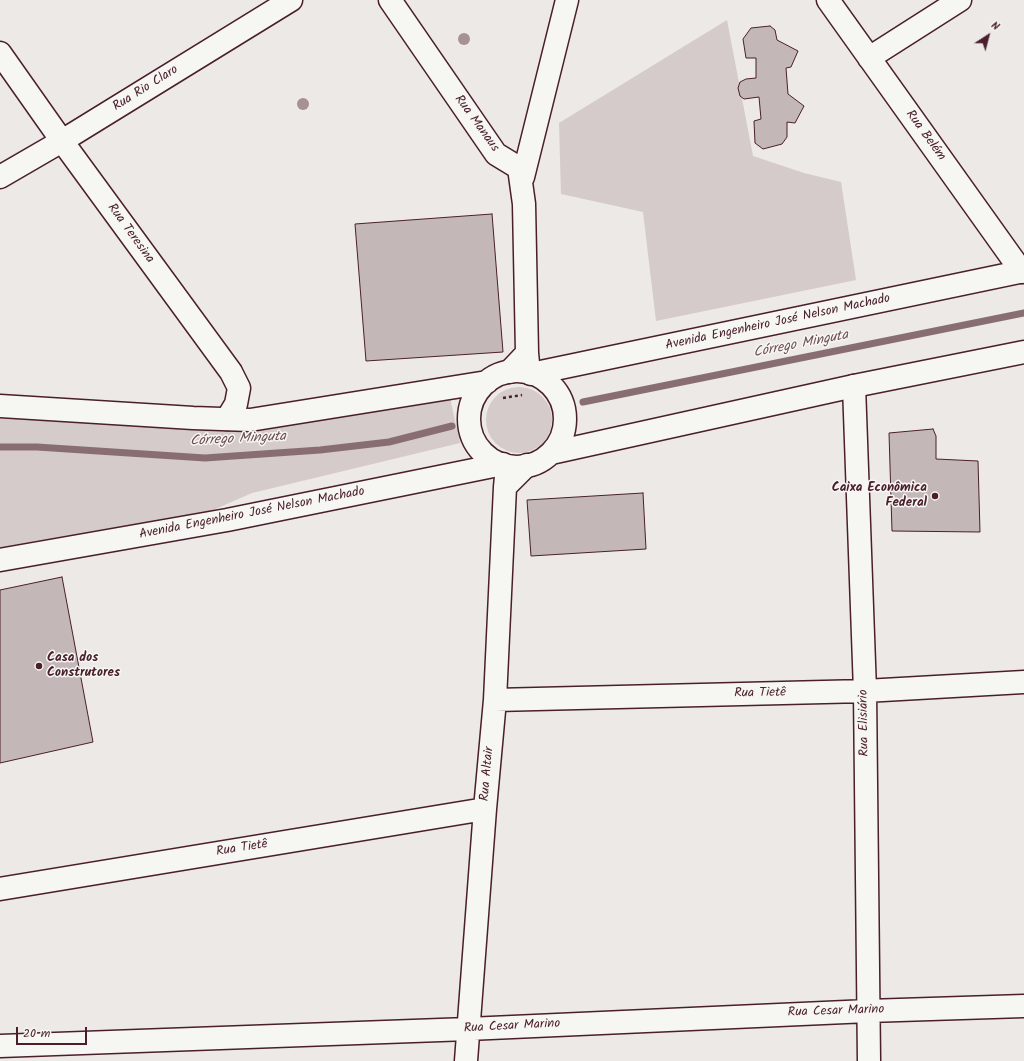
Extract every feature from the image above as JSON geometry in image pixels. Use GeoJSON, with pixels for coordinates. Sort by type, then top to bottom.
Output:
{"type":"FeatureCollection","features":[{"type":"Feature","properties":{"kind":"street","name":"Rua Rio Claro"},"geometry":{"type":"LineString","coordinates":[[0,177],[62,141],[291,0]]}},
{"type":"Feature","properties":{"kind":"street","name":"Rua Manaus"},"geometry":{"type":"LineString","coordinates":[[390,0],[496,154],[519,168]]}},
{"type":"Feature","properties":{"kind":"street"},"geometry":{"type":"LineString","coordinates":[[519,168],[523,177],[567,0]]}},
{"type":"Feature","properties":{"kind":"street","name":"Rua Belém"},"geometry":{"type":"LineString","coordinates":[[828,0],[1023,271]]}},
{"type":"Feature","properties":{"kind":"street"},"geometry":{"type":"LineString","coordinates":[[869,58],[960,0]]}},
{"type":"Feature","properties":{"kind":"street","name":"Rua Teresina"},"geometry":{"type":"LineString","coordinates":[[0,53],[62,141],[231,372],[239,388],[236,404],[227,419]]}},
{"type":"Feature","properties":{"kind":"street"},"geometry":{"type":"LineString","coordinates":[[496,154],[509,156],[531,146]]}},
{"type":"Feature","properties":{"kind":"street"},"geometry":{"type":"LineString","coordinates":[[519,168],[524,204],[524,368]]}},
{"type":"Feature","properties":{"kind":"street","name":"Avenida Engenheiro José Nelson Machado"},"geometry":{"type":"LineString","coordinates":[[524,368],[1023,271]]}},
{"type":"Feature","properties":{"kind":"street"},"geometry":{"type":"LineString","coordinates":[[551,453],[854,386],[1024,352]]}},
{"type":"Feature","properties":{"kind":"street"},"geometry":{"type":"LineString","coordinates":[[524,368],[550,385],[558,394],[563,405],[565,418],[564,431],[559,443],[551,453],[541,460],[512,465],[496,462],[478,447],[472,436],[469,423],[470,411],[474,399],[481,388],[493,391],[501,374],[524,368]]}},
{"type":"Feature","properties":{"kind":"street","name":"Rua Elisiário"},"geometry":{"type":"LineString","coordinates":[[854,386],[865,691],[869,1061]]}},
{"type":"Feature","properties":{"kind":"street"},"geometry":{"type":"LineString","coordinates":[[0,406],[250,420],[493,391]]}},
{"type":"Feature","properties":{"kind":"street","name":"Avenida Engenheiro José Nelson Machado"},"geometry":{"type":"LineString","coordinates":[[0,560],[227,520],[512,465]]}},
{"type":"Feature","properties":{"kind":"street","name":"Rua Altair"},"geometry":{"type":"LineString","coordinates":[[466,1061],[484,809],[495,700],[505,487],[512,465]]}},
{"type":"Feature","properties":{"kind":"street","name":"Rua Tietê"},"geometry":{"type":"LineString","coordinates":[[495,700],[865,691],[1024,682]]}},
{"type":"Feature","properties":{"kind":"street","name":"Rua Tietê"},"geometry":{"type":"LineString","coordinates":[[0,889],[484,809]]}},
{"type":"Feature","properties":{"kind":"street","name":"Rua Cesar Marino"},"geometry":{"type":"LineString","coordinates":[[0,1046],[468,1029],[868,1011],[1024,1006]]}},
{"type":"Feature","properties":{"kind":"path"},"geometry":{"type":"LineString","coordinates":[[493,391],[523,395]]}},
{"type":"Feature","properties":{"kind":"shaded area"},"geometry":{"type":"Polygon","coordinates":[[[727,20],[753,156],[804,173],[841,182],[856,280],[656,321],[643,212],[561,194],[559,123],[727,20]]]}},
{"type":"Feature","properties":{"kind":"shaded area"},"geometry":{"type":"Polygon","coordinates":[[[512,387],[526,387],[538,392],[547,401],[552,413],[550,433],[543,444],[526,453],[512,453],[500,448],[491,439],[486,427],[486,413],[491,401],[500,392],[512,387]]]}},
{"type":"Feature","properties":{"kind":"shaded area"},"geometry":{"type":"Polygon","coordinates":[[[450,398],[460,443],[252,493],[197,517],[0,549],[0,415],[245,428],[328,419],[450,398]]]}},
{"type":"Feature","properties":{"kind":"building"},"geometry":{"type":"Polygon","coordinates":[[[770,26],[775,30],[777,40],[798,51],[791,67],[786,68],[788,94],[804,106],[795,123],[787,122],[787,137],[782,144],[763,149],[755,143],[754,121],[761,119],[759,97],[744,99],[740,96],[738,88],[740,82],[746,79],[756,78],[756,58],[746,58],[743,39],[751,28],[770,26]]]}},
{"type":"Feature","properties":{"kind":"building"},"geometry":{"type":"Polygon","coordinates":[[[492,214],[503,352],[366,361],[355,224],[492,214]]]}},
{"type":"Feature","properties":{"kind":"building","name":"Caixa Econômica Federal"},"geometry":{"type":"Polygon","coordinates":[[[933,429],[936,436],[936,459],[978,461],[980,532],[892,531],[889,433],[933,429]]]}},
{"type":"Feature","properties":{"kind":"building"},"geometry":{"type":"Polygon","coordinates":[[[643,493],[646,549],[531,556],[527,500],[643,493]]]}},
{"type":"Feature","properties":{"kind":"building","name":"Casa dos Construtores"},"geometry":{"type":"Polygon","coordinates":[[[62,577],[93,742],[0,763],[0,590],[62,577]]]}},
{"type":"Feature","properties":{"kind":"waterway","name":"Córrego Minguta"},"geometry":{"type":"LineString","coordinates":[[583,402],[1024,313]]}},
{"type":"Feature","properties":{"kind":"waterway","name":"Córrego Minguta"},"geometry":{"type":"LineString","coordinates":[[0,447],[37,447],[205,458],[320,450],[389,442],[452,426]]}},
{"type":"Feature","properties":{"kind":"place","name":"Caixa Econômica Federal"},"geometry":{"type":"Point","coordinates":[935,496]}},
{"type":"Feature","properties":{"kind":"place","name":"Casa dos Construtores"},"geometry":{"type":"Point","coordinates":[39,666]}}]}
